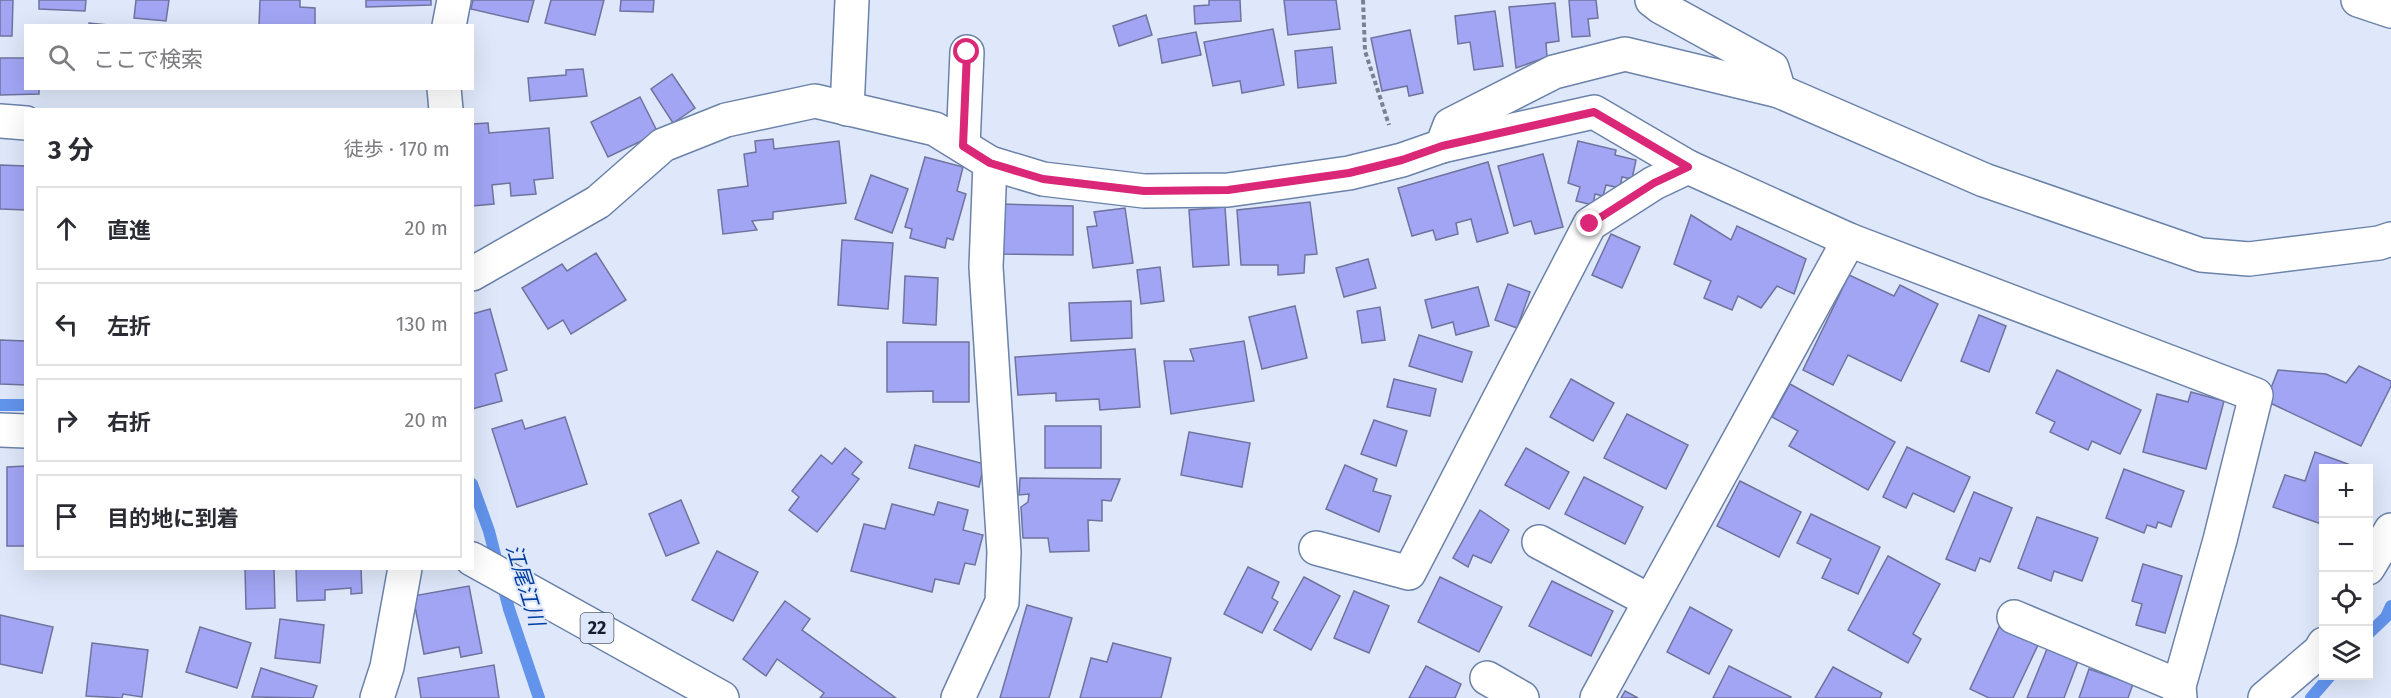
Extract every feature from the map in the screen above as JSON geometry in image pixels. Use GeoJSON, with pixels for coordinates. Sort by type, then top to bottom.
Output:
{"type":"FeatureCollection","features":[{"type":"Feature","properties":{"kind":"main road"},"geometry":{"type":"LineString","coordinates":[[449,24],[453,0]]}},
{"type":"Feature","properties":{"kind":"main road"},"geometry":{"type":"LineString","coordinates":[[847,109],[852,0]]}},
{"type":"Feature","properties":{"kind":"main road"},"geometry":{"type":"LineString","coordinates":[[1652,0],[1772,68],[1779,91]]}},
{"type":"Feature","properties":{"kind":"main road"},"geometry":{"type":"LineString","coordinates":[[2358,0],[2391,11]]}},
{"type":"Feature","properties":{"kind":"main road"},"geometry":{"type":"LineString","coordinates":[[963,146],[967,52]]}},
{"type":"Feature","properties":{"kind":"main road"},"geometry":{"type":"LineString","coordinates":[[1442,146],[1450,125],[1554,72],[1625,54],[1779,91],[1984,180],[2200,255],[2249,259],[2379,243],[2391,239]]}},
{"type":"Feature","properties":{"kind":"main road"},"geometry":{"type":"LineString","coordinates":[[444,90],[446,108]]}},
{"type":"Feature","properties":{"kind":"main road"},"geometry":{"type":"LineString","coordinates":[[474,273],[598,202],[663,145],[726,120],[815,101],[935,129],[990,163],[1043,179],[1144,191],[1228,190],[1349,173],[1402,160],[1442,146],[1594,112],[1688,167],[1850,240],[2256,395],[2179,692],[2014,617]]}},
{"type":"Feature","properties":{"kind":"main road"},"geometry":{"type":"LineString","coordinates":[[0,121],[24,123]]}},
{"type":"Feature","properties":{"kind":"main road"},"geometry":{"type":"LineString","coordinates":[[958,698],[1002,602],[1004,552],[986,267],[990,163]]}},
{"type":"Feature","properties":{"kind":"main road"},"geometry":{"type":"LineString","coordinates":[[1316,548],[1409,573],[1590,224],[1654,183],[1688,167]]}},
{"type":"Feature","properties":{"kind":"main road"},"geometry":{"type":"LineString","coordinates":[[1597,698],[1850,240]]}},
{"type":"Feature","properties":{"kind":"main road"},"geometry":{"type":"LineString","coordinates":[[0,430],[24,431]]}},
{"type":"Feature","properties":{"kind":"main road"},"geometry":{"type":"LineString","coordinates":[[2373,560],[2391,530]]}},
{"type":"Feature","properties":{"kind":"main road"},"geometry":{"type":"LineString","coordinates":[[1539,542],[1650,601]]}},
{"type":"Feature","properties":{"kind":"main road","name":"22"},"geometry":{"type":"LineString","coordinates":[[474,560],[722,698]]}},
{"type":"Feature","properties":{"kind":"main road"},"geometry":{"type":"LineString","coordinates":[[377,698],[387,667],[405,570]]}},
{"type":"Feature","properties":{"kind":"main road"},"geometry":{"type":"LineString","coordinates":[[2265,698],[2319,652]]}},
{"type":"Feature","properties":{"kind":"main road"},"geometry":{"type":"LineString","coordinates":[[1487,678],[1522,698]]}},
{"type":"Feature","properties":{"kind":"path"},"geometry":{"type":"LineString","coordinates":[[1363,0],[1365,51],[1376,90],[1402,160]]}},
{"type":"Feature","properties":{"kind":"building"},"geometry":{"type":"Polygon","coordinates":[[[0,0],[13,0],[12,36],[0,36],[0,0]]]}},
{"type":"Feature","properties":{"kind":"building"},"geometry":{"type":"Polygon","coordinates":[[[39,0],[86,0],[85,11],[39,9],[39,0]]]}},
{"type":"Feature","properties":{"kind":"building"},"geometry":{"type":"Polygon","coordinates":[[[136,0],[169,0],[166,21],[134,18],[136,0]]]}},
{"type":"Feature","properties":{"kind":"building"},"geometry":{"type":"Polygon","coordinates":[[[260,0],[300,0],[300,7],[315,8],[315,24],[259,24],[260,0]]]}},
{"type":"Feature","properties":{"kind":"building"},"geometry":{"type":"Polygon","coordinates":[[[366,0],[431,0],[431,5],[366,7],[366,0]]]}},
{"type":"Feature","properties":{"kind":"building"},"geometry":{"type":"Polygon","coordinates":[[[473,0],[534,0],[528,22],[471,9],[473,0]]]}},
{"type":"Feature","properties":{"kind":"building"},"geometry":{"type":"Polygon","coordinates":[[[551,0],[604,0],[595,35],[545,23],[551,0]]]}},
{"type":"Feature","properties":{"kind":"building"},"geometry":{"type":"Polygon","coordinates":[[[621,0],[654,0],[653,12],[620,11],[621,0]]]}},
{"type":"Feature","properties":{"kind":"building"},"geometry":{"type":"Polygon","coordinates":[[[1209,0],[1240,0],[1241,21],[1195,24],[1194,6],[1209,5],[1209,0]]]}},
{"type":"Feature","properties":{"kind":"building"},"geometry":{"type":"Polygon","coordinates":[[[1284,0],[1336,0],[1340,29],[1288,35],[1284,0]]]}},
{"type":"Feature","properties":{"kind":"building"},"geometry":{"type":"Polygon","coordinates":[[[1569,0],[1596,0],[1598,18],[1588,19],[1590,36],[1572,37],[1569,0]]]}},
{"type":"Feature","properties":{"kind":"building"},"geometry":{"type":"Polygon","coordinates":[[[1555,3],[1559,41],[1546,43],[1547,57],[1516,68],[1509,7],[1555,3]]]}},
{"type":"Feature","properties":{"kind":"building"},"geometry":{"type":"Polygon","coordinates":[[[1495,11],[1503,66],[1474,70],[1470,42],[1458,44],[1455,16],[1495,11]]]}},
{"type":"Feature","properties":{"kind":"building"},"geometry":{"type":"Polygon","coordinates":[[[1146,15],[1152,35],[1119,46],[1113,26],[1146,15]]]}},
{"type":"Feature","properties":{"kind":"building"},"geometry":{"type":"Polygon","coordinates":[[[1273,29],[1284,85],[1242,93],[1240,81],[1213,86],[1204,42],[1273,29]]]}},
{"type":"Feature","properties":{"kind":"building"},"geometry":{"type":"Polygon","coordinates":[[[1410,30],[1423,93],[1409,96],[1407,86],[1382,91],[1371,38],[1410,30]]]}},
{"type":"Feature","properties":{"kind":"building"},"geometry":{"type":"Polygon","coordinates":[[[1196,32],[1201,55],[1162,63],[1158,39],[1196,32]]]}},
{"type":"Feature","properties":{"kind":"building"},"geometry":{"type":"Polygon","coordinates":[[[1332,47],[1336,83],[1298,88],[1295,51],[1332,47]]]}},
{"type":"Feature","properties":{"kind":"building"},"geometry":{"type":"Polygon","coordinates":[[[0,58],[24,58],[24,90],[39,90],[39,94],[0,95],[0,58]]]}},
{"type":"Feature","properties":{"kind":"building"},"geometry":{"type":"Polygon","coordinates":[[[583,69],[587,96],[530,101],[528,78],[566,75],[566,70],[583,69]]]}},
{"type":"Feature","properties":{"kind":"building"},"geometry":{"type":"Polygon","coordinates":[[[672,74],[695,108],[673,123],[651,89],[672,74]]]}},
{"type":"Feature","properties":{"kind":"building"},"geometry":{"type":"Polygon","coordinates":[[[640,97],[658,133],[608,157],[591,122],[640,97]]]}},
{"type":"Feature","properties":{"kind":"building"},"geometry":{"type":"Polygon","coordinates":[[[488,123],[489,133],[549,128],[553,178],[534,180],[536,194],[511,196],[510,183],[492,185],[494,204],[474,206],[474,124],[488,123]]]}},
{"type":"Feature","properties":{"kind":"building"},"geometry":{"type":"Polygon","coordinates":[[[773,139],[774,149],[839,141],[846,203],[773,212],[773,219],[752,221],[757,230],[723,234],[718,190],[748,186],[744,154],[756,152],[755,141],[773,139]]]}},
{"type":"Feature","properties":{"kind":"building"},"geometry":{"type":"Polygon","coordinates":[[[1578,141],[1616,150],[1615,155],[1636,160],[1632,179],[1622,177],[1620,188],[1606,185],[1603,196],[1595,194],[1593,205],[1576,201],[1580,187],[1568,183],[1578,141]]]}},
{"type":"Feature","properties":{"kind":"building"},"geometry":{"type":"Polygon","coordinates":[[[1543,154],[1563,227],[1535,234],[1531,221],[1514,226],[1498,166],[1543,154]]]}},
{"type":"Feature","properties":{"kind":"building"},"geometry":{"type":"Polygon","coordinates":[[[925,157],[963,167],[957,191],[966,194],[953,240],[947,238],[945,248],[910,238],[912,229],[905,227],[925,157]]]}},
{"type":"Feature","properties":{"kind":"building"},"geometry":{"type":"Polygon","coordinates":[[[1488,162],[1508,233],[1477,242],[1471,219],[1456,223],[1458,234],[1436,240],[1433,230],[1412,236],[1398,188],[1488,162]]]}},
{"type":"Feature","properties":{"kind":"building"},"geometry":{"type":"Polygon","coordinates":[[[0,165],[24,166],[24,210],[0,209],[0,165]]]}},
{"type":"Feature","properties":{"kind":"building"},"geometry":{"type":"Polygon","coordinates":[[[871,175],[908,189],[892,233],[855,219],[871,175]]]}},
{"type":"Feature","properties":{"kind":"building"},"geometry":{"type":"Polygon","coordinates":[[[1310,202],[1317,254],[1305,255],[1304,273],[1278,275],[1278,265],[1241,265],[1237,210],[1310,202]]]}},
{"type":"Feature","properties":{"kind":"building"},"geometry":{"type":"Polygon","coordinates":[[[999,204],[1073,206],[1073,255],[998,254],[999,204]]]}},
{"type":"Feature","properties":{"kind":"building"},"geometry":{"type":"Polygon","coordinates":[[[1225,207],[1229,265],[1193,267],[1189,210],[1225,207]]]}},
{"type":"Feature","properties":{"kind":"building"},"geometry":{"type":"Polygon","coordinates":[[[1125,208],[1133,263],[1093,268],[1087,227],[1097,226],[1094,212],[1125,208]]]}},
{"type":"Feature","properties":{"kind":"building"},"geometry":{"type":"Polygon","coordinates":[[[1691,215],[1731,240],[1737,226],[1806,259],[1794,294],[1777,286],[1761,308],[1738,296],[1732,310],[1704,298],[1711,281],[1674,264],[1691,215]]]}},
{"type":"Feature","properties":{"kind":"building"},"geometry":{"type":"Polygon","coordinates":[[[1611,234],[1640,247],[1622,288],[1592,275],[1611,234]]]}},
{"type":"Feature","properties":{"kind":"building"},"geometry":{"type":"Polygon","coordinates":[[[842,240],[893,243],[888,309],[838,305],[842,240]]]}},
{"type":"Feature","properties":{"kind":"building"},"geometry":{"type":"Polygon","coordinates":[[[596,253],[626,300],[571,334],[563,320],[548,329],[522,288],[562,264],[567,271],[596,253]]]}},
{"type":"Feature","properties":{"kind":"building"},"geometry":{"type":"Polygon","coordinates":[[[1368,259],[1376,288],[1344,297],[1336,268],[1368,259]]]}},
{"type":"Feature","properties":{"kind":"building"},"geometry":{"type":"Polygon","coordinates":[[[1160,267],[1164,301],[1141,304],[1137,270],[1160,267]]]}},
{"type":"Feature","properties":{"kind":"building"},"geometry":{"type":"Polygon","coordinates":[[[1849,275],[1894,296],[1900,285],[1938,304],[1901,381],[1848,355],[1833,385],[1803,370],[1849,275]]]}},
{"type":"Feature","properties":{"kind":"building"},"geometry":{"type":"Polygon","coordinates":[[[905,276],[938,278],[936,325],[903,323],[905,276]]]}},
{"type":"Feature","properties":{"kind":"building"},"geometry":{"type":"Polygon","coordinates":[[[1508,284],[1530,292],[1517,328],[1495,320],[1508,284]]]}},
{"type":"Feature","properties":{"kind":"building"},"geometry":{"type":"Polygon","coordinates":[[[1478,287],[1489,326],[1456,335],[1453,322],[1432,328],[1425,300],[1478,287]]]}},
{"type":"Feature","properties":{"kind":"building"},"geometry":{"type":"Polygon","coordinates":[[[1131,301],[1132,338],[1071,341],[1069,303],[1131,301]]]}},
{"type":"Feature","properties":{"kind":"building"},"geometry":{"type":"Polygon","coordinates":[[[1295,306],[1307,358],[1262,369],[1249,317],[1295,306]]]}},
{"type":"Feature","properties":{"kind":"building"},"geometry":{"type":"Polygon","coordinates":[[[1380,307],[1385,340],[1362,343],[1357,311],[1380,307]]]}},
{"type":"Feature","properties":{"kind":"building"},"geometry":{"type":"Polygon","coordinates":[[[490,309],[507,370],[495,374],[502,401],[474,408],[474,313],[490,309]]]}},
{"type":"Feature","properties":{"kind":"building"},"geometry":{"type":"Polygon","coordinates":[[[1979,315],[2006,326],[1989,372],[1961,361],[1979,315]]]}},
{"type":"Feature","properties":{"kind":"building"},"geometry":{"type":"Polygon","coordinates":[[[1419,335],[1472,352],[1462,382],[1409,366],[1419,335]]]}},
{"type":"Feature","properties":{"kind":"building"},"geometry":{"type":"Polygon","coordinates":[[[0,340],[24,341],[24,385],[0,384],[0,340]]]}},
{"type":"Feature","properties":{"kind":"building"},"geometry":{"type":"Polygon","coordinates":[[[1244,341],[1254,401],[1171,414],[1164,361],[1194,361],[1190,349],[1244,341]]]}},
{"type":"Feature","properties":{"kind":"building"},"geometry":{"type":"Polygon","coordinates":[[[887,342],[969,342],[969,402],[933,402],[933,391],[887,392],[887,342]]]}},
{"type":"Feature","properties":{"kind":"building"},"geometry":{"type":"Polygon","coordinates":[[[1135,349],[1140,407],[1100,410],[1099,399],[1056,401],[1056,393],[1018,395],[1015,357],[1135,349]]]}},
{"type":"Feature","properties":{"kind":"building"},"geometry":{"type":"Polygon","coordinates":[[[2359,366],[2391,381],[2391,386],[2361,446],[2266,401],[2278,370],[2326,374],[2346,383],[2359,366]]]}},
{"type":"Feature","properties":{"kind":"building"},"geometry":{"type":"Polygon","coordinates":[[[2057,370],[2141,410],[2120,454],[2092,441],[2088,450],[2050,432],[2055,422],[2036,413],[2057,370]]]}},
{"type":"Feature","properties":{"kind":"building"},"geometry":{"type":"Polygon","coordinates":[[[1394,379],[1436,389],[1430,416],[1387,407],[1394,379]]]}},
{"type":"Feature","properties":{"kind":"building"},"geometry":{"type":"Polygon","coordinates":[[[1571,379],[1614,403],[1593,441],[1550,417],[1571,379]]]}},
{"type":"Feature","properties":{"kind":"building"},"geometry":{"type":"Polygon","coordinates":[[[1790,384],[1895,442],[1868,490],[1789,446],[1798,431],[1772,417],[1790,384]]]}},
{"type":"Feature","properties":{"kind":"building"},"geometry":{"type":"Polygon","coordinates":[[[2191,392],[2224,401],[2206,469],[2143,452],[2157,394],[2188,402],[2191,392]]]}},
{"type":"Feature","properties":{"kind":"building"},"geometry":{"type":"Polygon","coordinates":[[[1627,414],[1688,445],[1666,489],[1604,458],[1627,414]]]}},
{"type":"Feature","properties":{"kind":"building"},"geometry":{"type":"Polygon","coordinates":[[[565,417],[587,484],[517,507],[492,429],[522,420],[525,429],[565,417]]]}},
{"type":"Feature","properties":{"kind":"building"},"geometry":{"type":"Polygon","coordinates":[[[1374,420],[1407,431],[1396,466],[1361,454],[1374,420]]]}},
{"type":"Feature","properties":{"kind":"building"},"geometry":{"type":"Polygon","coordinates":[[[1045,426],[1101,426],[1101,468],[1045,468],[1045,426]]]}},
{"type":"Feature","properties":{"kind":"building"},"geometry":{"type":"Polygon","coordinates":[[[1189,432],[1250,443],[1242,487],[1181,475],[1189,432]]]}},
{"type":"Feature","properties":{"kind":"building"},"geometry":{"type":"Polygon","coordinates":[[[915,445],[984,464],[979,487],[909,468],[915,445]]]}},
{"type":"Feature","properties":{"kind":"building"},"geometry":{"type":"Polygon","coordinates":[[[1907,447],[1970,477],[1954,512],[1913,493],[1906,508],[1883,497],[1907,447]]]}},
{"type":"Feature","properties":{"kind":"building"},"geometry":{"type":"Polygon","coordinates":[[[845,448],[862,462],[852,474],[859,479],[817,532],[789,510],[799,497],[792,491],[821,455],[832,464],[845,448]]]}},
{"type":"Feature","properties":{"kind":"building"},"geometry":{"type":"Polygon","coordinates":[[[1526,448],[1569,472],[1549,509],[1505,485],[1526,448]]]}},
{"type":"Feature","properties":{"kind":"building"},"geometry":{"type":"Polygon","coordinates":[[[2315,452],[2348,464],[2319,464],[2319,523],[2273,507],[2285,475],[2305,481],[2315,452]]]}},
{"type":"Feature","properties":{"kind":"building"},"geometry":{"type":"Polygon","coordinates":[[[1345,465],[1377,479],[1373,491],[1391,496],[1379,532],[1326,509],[1345,465]]]}},
{"type":"Feature","properties":{"kind":"building"},"geometry":{"type":"Polygon","coordinates":[[[24,466],[24,546],[7,546],[7,467],[24,466]]]}},
{"type":"Feature","properties":{"kind":"building"},"geometry":{"type":"Polygon","coordinates":[[[2124,469],[2184,491],[2171,527],[2158,522],[2156,528],[2147,525],[2144,533],[2106,518],[2124,469]]]}},
{"type":"Feature","properties":{"kind":"building"},"geometry":{"type":"Polygon","coordinates":[[[1584,477],[1643,507],[1625,544],[1565,514],[1584,477]]]}},
{"type":"Feature","properties":{"kind":"building"},"geometry":{"type":"Polygon","coordinates":[[[1020,478],[1120,479],[1111,501],[1102,500],[1102,521],[1088,520],[1089,551],[1050,552],[1048,538],[1023,538],[1021,507],[1028,502],[1029,494],[1019,495],[1020,478]]]}},
{"type":"Feature","properties":{"kind":"building"},"geometry":{"type":"Polygon","coordinates":[[[1740,481],[1801,512],[1779,557],[1717,526],[1740,481]]]}},
{"type":"Feature","properties":{"kind":"building"},"geometry":{"type":"Polygon","coordinates":[[[1974,492],[2012,508],[1990,562],[1980,558],[1975,571],[1946,559],[1974,492]]]}},
{"type":"Feature","properties":{"kind":"building"},"geometry":{"type":"Polygon","coordinates":[[[681,500],[699,543],[666,556],[649,514],[681,500]]]}},
{"type":"Feature","properties":{"kind":"building"},"geometry":{"type":"Polygon","coordinates":[[[938,502],[968,510],[963,530],[983,535],[975,565],[965,563],[959,584],[935,579],[932,592],[851,571],[864,524],[885,529],[892,504],[934,515],[938,502]]]}},
{"type":"Feature","properties":{"kind":"building"},"geometry":{"type":"Polygon","coordinates":[[[1480,510],[1509,530],[1491,563],[1473,555],[1468,567],[1453,558],[1480,510]]]}},
{"type":"Feature","properties":{"kind":"building"},"geometry":{"type":"Polygon","coordinates":[[[1811,514],[1880,547],[1858,594],[1822,578],[1831,559],[1797,543],[1811,514]]]}},
{"type":"Feature","properties":{"kind":"building"},"geometry":{"type":"Polygon","coordinates":[[[2037,517],[2098,538],[2082,581],[2054,571],[2051,581],[2018,568],[2037,517]]]}},
{"type":"Feature","properties":{"kind":"building"},"geometry":{"type":"Polygon","coordinates":[[[717,551],[758,572],[733,621],[692,600],[717,551]]]}},
{"type":"Feature","properties":{"kind":"building"},"geometry":{"type":"Polygon","coordinates":[[[1888,556],[1940,584],[1913,634],[1921,639],[1908,663],[1848,630],[1888,556]]]}},
{"type":"Feature","properties":{"kind":"building"},"geometry":{"type":"Polygon","coordinates":[[[2143,564],[2182,576],[2165,633],[2136,625],[2142,604],[2132,601],[2143,564]]]}},
{"type":"Feature","properties":{"kind":"building"},"geometry":{"type":"Polygon","coordinates":[[[1248,567],[1279,582],[1272,598],[1278,602],[1262,633],[1224,614],[1248,567]]]}},
{"type":"Feature","properties":{"kind":"building"},"geometry":{"type":"Polygon","coordinates":[[[245,570],[274,570],[275,608],[246,609],[245,570]]]}},
{"type":"Feature","properties":{"kind":"building"},"geometry":{"type":"Polygon","coordinates":[[[296,570],[361,570],[362,593],[351,594],[351,588],[325,590],[325,600],[297,601],[296,570]]]}},
{"type":"Feature","properties":{"kind":"building"},"geometry":{"type":"Polygon","coordinates":[[[1304,577],[1340,596],[1311,650],[1274,630],[1304,577]]]}},
{"type":"Feature","properties":{"kind":"building"},"geometry":{"type":"Polygon","coordinates":[[[1440,577],[1502,607],[1479,652],[1418,622],[1440,577]]]}},
{"type":"Feature","properties":{"kind":"building"},"geometry":{"type":"Polygon","coordinates":[[[1552,581],[1613,611],[1591,656],[1529,626],[1552,581]]]}},
{"type":"Feature","properties":{"kind":"building"},"geometry":{"type":"Polygon","coordinates":[[[469,586],[482,653],[461,657],[459,647],[424,654],[413,596],[469,586]]]}},
{"type":"Feature","properties":{"kind":"building"},"geometry":{"type":"Polygon","coordinates":[[[1354,591],[1389,606],[1369,653],[1334,638],[1354,591]]]}},
{"type":"Feature","properties":{"kind":"building"},"geometry":{"type":"Polygon","coordinates":[[[785,601],[810,619],[802,630],[896,698],[820,698],[824,693],[777,659],[766,676],[743,659],[785,601]]]}},
{"type":"Feature","properties":{"kind":"building"},"geometry":{"type":"Polygon","coordinates":[[[1027,605],[1072,618],[1049,698],[1000,698],[1027,605]]]}},
{"type":"Feature","properties":{"kind":"building"},"geometry":{"type":"Polygon","coordinates":[[[1690,607],[1732,630],[1709,674],[1667,652],[1690,607]]]}},
{"type":"Feature","properties":{"kind":"building"},"geometry":{"type":"Polygon","coordinates":[[[0,615],[53,627],[42,673],[0,664],[0,615]]]}},
{"type":"Feature","properties":{"kind":"building"},"geometry":{"type":"Polygon","coordinates":[[[280,619],[324,625],[320,663],[275,658],[280,619]]]}},
{"type":"Feature","properties":{"kind":"building"},"geometry":{"type":"Polygon","coordinates":[[[200,627],[251,643],[237,688],[186,672],[200,627]]]}},
{"type":"Feature","properties":{"kind":"building"},"geometry":{"type":"Polygon","coordinates":[[[1999,627],[2038,645],[2013,698],[1989,698],[1970,689],[1999,627]]]}},
{"type":"Feature","properties":{"kind":"building"},"geometry":{"type":"Polygon","coordinates":[[[92,643],[148,650],[142,697],[123,694],[122,698],[86,696],[92,643]]]}},
{"type":"Feature","properties":{"kind":"building"},"geometry":{"type":"Polygon","coordinates":[[[1113,643],[1171,658],[1161,698],[1080,698],[1091,658],[1107,662],[1113,643]]]}},
{"type":"Feature","properties":{"kind":"building"},"geometry":{"type":"Polygon","coordinates":[[[2047,649],[2078,661],[2064,698],[2027,698],[2047,649]]]}},
{"type":"Feature","properties":{"kind":"building"},"geometry":{"type":"Polygon","coordinates":[[[494,665],[499,698],[421,698],[418,678],[494,665]]]}},
{"type":"Feature","properties":{"kind":"building"},"geometry":{"type":"Polygon","coordinates":[[[1426,666],[1461,684],[1455,698],[1409,698],[1426,666]]]}},
{"type":"Feature","properties":{"kind":"building"},"geometry":{"type":"Polygon","coordinates":[[[1729,666],[1791,697],[1713,698],[1729,666]]]}},
{"type":"Feature","properties":{"kind":"building"},"geometry":{"type":"Polygon","coordinates":[[[1833,667],[1882,693],[1880,698],[1815,698],[1833,667]]]}},
{"type":"Feature","properties":{"kind":"building"},"geometry":{"type":"Polygon","coordinates":[[[261,668],[317,686],[313,698],[252,697],[261,668]]]}},
{"type":"Feature","properties":{"kind":"building"},"geometry":{"type":"Polygon","coordinates":[[[2089,669],[2133,684],[2128,698],[2079,698],[2089,669]]]}},
{"type":"Feature","properties":{"kind":"building"},"geometry":{"type":"Polygon","coordinates":[[[1625,691],[1638,698],[1621,698],[1625,691]]]}},
{"type":"Feature","properties":{"kind":"waterway","name":"江尾江川"},"geometry":{"type":"LineString","coordinates":[[0,405],[24,405]]}},
{"type":"Feature","properties":{"kind":"waterway","name":"江尾江川"},"geometry":{"type":"LineString","coordinates":[[474,490],[489,531],[509,609],[539,698]]}},
{"type":"Feature","properties":{"kind":"waterway"},"geometry":{"type":"LineString","coordinates":[[2373,629],[2386,617],[2391,606]]}},
{"type":"Feature","properties":{"kind":"waterway"},"geometry":{"type":"LineString","coordinates":[[2311,698],[2327,680]]}},
{"type":"Feature","properties":{"kind":"route"},"geometry":{"type":"LineString","coordinates":[[967,52],[963,146],[990,163],[1043,179],[1144,191],[1228,190],[1349,173],[1402,160],[1442,146],[1594,112],[1688,167],[1654,183],[1590,224]]}}]}
